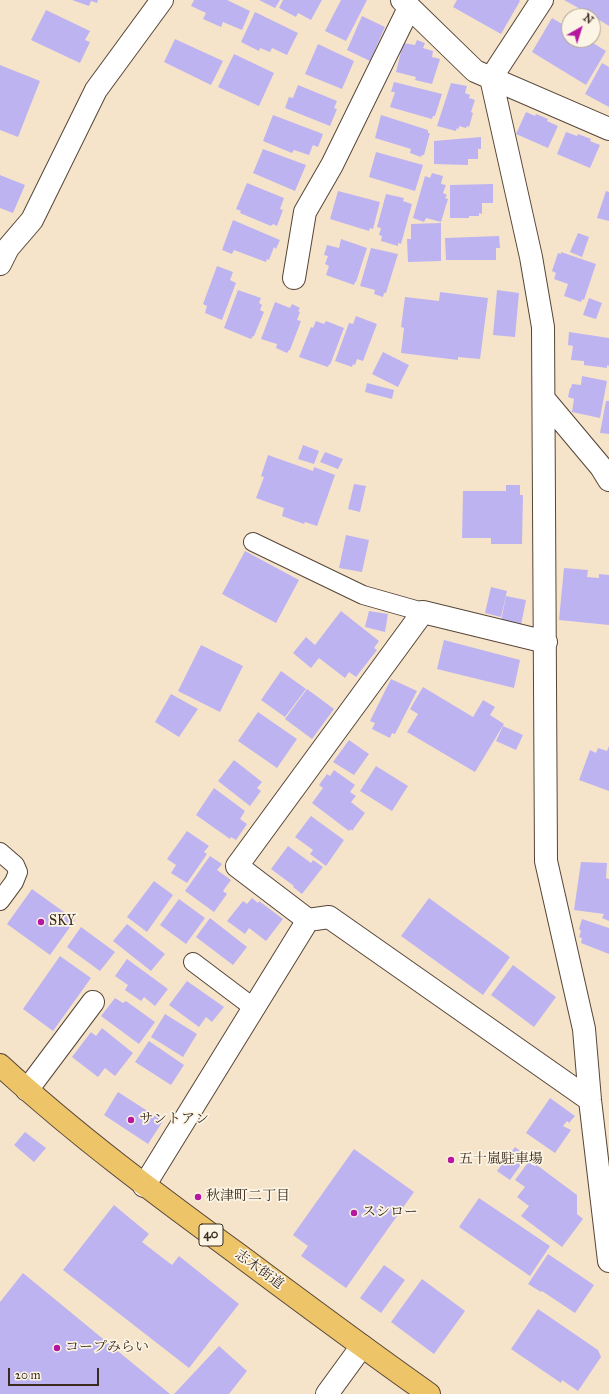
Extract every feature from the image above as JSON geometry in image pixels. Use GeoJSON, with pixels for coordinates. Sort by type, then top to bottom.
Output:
{"type":"FeatureCollection","features":[{"type":"Feature","properties":{"kind":"main road","name":"志木街道"},"geometry":{"type":"LineString","coordinates":[[0,1065],[27,1090],[144,1186],[429,1394]]}},
{"type":"Feature","properties":{"kind":"street"},"geometry":{"type":"LineString","coordinates":[[3,252],[32,220],[96,90],[162,0]]}},
{"type":"Feature","properties":{"kind":"street"},"geometry":{"type":"LineString","coordinates":[[542,0],[491,78],[531,257],[543,328],[546,642],[546,861],[584,1029],[590,1100],[606,1218],[609,1261]]}},
{"type":"Feature","properties":{"kind":"street"},"geometry":{"type":"LineString","coordinates":[[294,278],[305,212],[332,165],[406,4],[475,71],[609,129]]}},
{"type":"Feature","properties":{"kind":"street"},"geometry":{"type":"LineString","coordinates":[[544,399],[601,467],[609,480]]}},
{"type":"Feature","properties":{"kind":"street"},"geometry":{"type":"LineString","coordinates":[[546,642],[423,612],[237,866],[308,920],[329,917],[590,1100]]}},
{"type":"Feature","properties":{"kind":"street"},"geometry":{"type":"LineString","coordinates":[[144,1186],[308,920]]}},
{"type":"Feature","properties":{"kind":"street"},"geometry":{"type":"LineString","coordinates":[[27,1090],[93,1002]]}},
{"type":"Feature","properties":{"kind":"street"},"geometry":{"type":"LineString","coordinates":[[327,1394],[362,1346]]}},
{"type":"Feature","properties":{"kind":"lane"},"geometry":{"type":"LineString","coordinates":[[253,542],[363,595],[423,612]]}},
{"type":"Feature","properties":{"kind":"lane"},"geometry":{"type":"LineString","coordinates":[[0,852],[15,865],[18,872],[14,882],[0,901]]}},
{"type":"Feature","properties":{"kind":"lane"},"geometry":{"type":"LineString","coordinates":[[193,962],[254,1008]]}},
{"type":"Feature","properties":{"kind":"building"},"geometry":{"type":"Polygon","coordinates":[[[72,0],[98,0],[97,3],[91,1],[89,6],[72,0]]]}},
{"type":"Feature","properties":{"kind":"building"},"geometry":{"type":"Polygon","coordinates":[[[194,0],[227,0],[250,11],[242,30],[223,22],[221,27],[203,19],[206,13],[191,6],[194,0]]]}},
{"type":"Feature","properties":{"kind":"building"},"geometry":{"type":"Polygon","coordinates":[[[259,0],[280,0],[275,8],[259,0]]]}},
{"type":"Feature","properties":{"kind":"building"},"geometry":{"type":"Polygon","coordinates":[[[283,0],[322,0],[311,20],[298,13],[296,17],[279,8],[283,0]]]}},
{"type":"Feature","properties":{"kind":"building"},"geometry":{"type":"Polygon","coordinates":[[[341,0],[367,0],[346,41],[325,31],[341,0]]]}},
{"type":"Feature","properties":{"kind":"building"},"geometry":{"type":"Polygon","coordinates":[[[457,0],[520,1],[501,34],[453,7],[457,0]]]}},
{"type":"Feature","properties":{"kind":"building"},"geometry":{"type":"Polygon","coordinates":[[[564,0],[609,0],[609,26],[601,21],[601,8],[578,8],[564,0]]]}},
{"type":"Feature","properties":{"kind":"building"},"geometry":{"type":"Polygon","coordinates":[[[46,10],[90,31],[85,40],[90,42],[80,63],[31,40],[46,10]]]}},
{"type":"Feature","properties":{"kind":"building"},"geometry":{"type":"Polygon","coordinates":[[[255,12],[298,33],[287,55],[272,48],[270,52],[260,48],[259,51],[241,42],[255,12]]]}},
{"type":"Feature","properties":{"kind":"building"},"geometry":{"type":"Polygon","coordinates":[[[362,16],[385,27],[370,61],[347,50],[362,16]]]}},
{"type":"Feature","properties":{"kind":"building"},"geometry":{"type":"Polygon","coordinates":[[[552,18],[561,23],[561,48],[601,48],[606,51],[586,85],[532,52],[552,18]]]}},
{"type":"Feature","properties":{"kind":"building"},"geometry":{"type":"Polygon","coordinates":[[[175,39],[223,61],[211,85],[164,62],[175,39]]]}},
{"type":"Feature","properties":{"kind":"building"},"geometry":{"type":"Polygon","coordinates":[[[417,40],[425,43],[423,48],[433,51],[432,57],[440,59],[432,84],[415,80],[416,77],[396,72],[403,43],[415,45],[417,40]]]}},
{"type":"Feature","properties":{"kind":"building"},"geometry":{"type":"Polygon","coordinates":[[[318,44],[354,61],[342,89],[305,74],[318,44]]]}},
{"type":"Feature","properties":{"kind":"building"},"geometry":{"type":"Polygon","coordinates":[[[234,54],[274,73],[259,106],[218,87],[234,54]]]}},
{"type":"Feature","properties":{"kind":"building"},"geometry":{"type":"Polygon","coordinates":[[[602,63],[609,67],[609,107],[585,94],[602,63]]]}},
{"type":"Feature","properties":{"kind":"building"},"geometry":{"type":"Polygon","coordinates":[[[0,65],[40,81],[18,137],[0,130],[0,65]]]}},
{"type":"Feature","properties":{"kind":"building"},"geometry":{"type":"Polygon","coordinates":[[[394,82],[442,94],[435,116],[433,116],[432,119],[390,107],[395,92],[391,92],[394,82]]]}},
{"type":"Feature","properties":{"kind":"building"},"geometry":{"type":"Polygon","coordinates":[[[451,83],[467,86],[465,93],[470,95],[469,98],[475,100],[471,112],[473,113],[469,127],[467,126],[466,128],[459,126],[459,129],[457,128],[456,131],[437,126],[451,83]]]}},
{"type":"Feature","properties":{"kind":"building"},"geometry":{"type":"Polygon","coordinates":[[[298,85],[337,101],[334,108],[337,109],[330,126],[285,108],[289,97],[293,98],[298,85]]]}},
{"type":"Feature","properties":{"kind":"building"},"geometry":{"type":"Polygon","coordinates":[[[526,112],[548,119],[547,121],[558,126],[548,148],[516,134],[526,112]]]}},
{"type":"Feature","properties":{"kind":"building"},"geometry":{"type":"Polygon","coordinates":[[[273,115],[323,134],[318,147],[313,145],[309,155],[294,150],[292,153],[263,141],[273,115]]]}},
{"type":"Feature","properties":{"kind":"building"},"geometry":{"type":"Polygon","coordinates":[[[381,115],[428,130],[428,133],[430,133],[424,155],[421,157],[410,153],[411,149],[375,138],[381,115]]]}},
{"type":"Feature","properties":{"kind":"building"},"geometry":{"type":"Polygon","coordinates":[[[566,132],[577,136],[578,134],[591,139],[590,141],[600,145],[590,168],[557,154],[566,132]]]}},
{"type":"Feature","properties":{"kind":"building"},"geometry":{"type":"Polygon","coordinates":[[[481,137],[481,149],[478,149],[478,159],[468,159],[468,165],[434,164],[434,141],[481,137]]]}},
{"type":"Feature","properties":{"kind":"building"},"geometry":{"type":"Polygon","coordinates":[[[263,149],[306,165],[295,191],[253,173],[263,149]]]}},
{"type":"Feature","properties":{"kind":"building"},"geometry":{"type":"Polygon","coordinates":[[[376,152],[423,165],[415,191],[369,177],[376,152]]]}},
{"type":"Feature","properties":{"kind":"building"},"geometry":{"type":"Polygon","coordinates":[[[432,173],[443,176],[441,184],[446,185],[443,193],[447,195],[445,198],[448,199],[441,222],[426,218],[424,222],[413,218],[425,176],[430,178],[432,173]]]}},
{"type":"Feature","properties":{"kind":"building"},"geometry":{"type":"Polygon","coordinates":[[[0,175],[25,185],[13,213],[0,208],[0,175]]]}},
{"type":"Feature","properties":{"kind":"building"},"geometry":{"type":"Polygon","coordinates":[[[247,183],[284,198],[280,209],[283,210],[277,226],[273,224],[271,226],[240,213],[241,211],[236,209],[247,183]]]}},
{"type":"Feature","properties":{"kind":"building"},"geometry":{"type":"Polygon","coordinates":[[[493,184],[493,203],[482,203],[482,214],[479,213],[479,216],[469,216],[469,218],[450,218],[450,185],[493,184]]]}},
{"type":"Feature","properties":{"kind":"building"},"geometry":{"type":"Polygon","coordinates":[[[338,191],[380,202],[373,229],[370,228],[369,231],[330,219],[338,191]]]}},
{"type":"Feature","properties":{"kind":"building"},"geometry":{"type":"Polygon","coordinates":[[[606,191],[609,192],[609,221],[597,218],[606,191]]]}},
{"type":"Feature","properties":{"kind":"building"},"geometry":{"type":"Polygon","coordinates":[[[386,194],[404,198],[403,201],[412,204],[401,244],[398,243],[398,246],[381,241],[382,236],[379,235],[381,228],[377,227],[386,194]]]}},
{"type":"Feature","properties":{"kind":"building"},"geometry":{"type":"Polygon","coordinates":[[[233,220],[280,240],[276,249],[274,247],[269,260],[267,259],[266,262],[234,250],[232,254],[222,250],[233,220]]]}},
{"type":"Feature","properties":{"kind":"building"},"geometry":{"type":"Polygon","coordinates":[[[441,223],[441,261],[408,262],[407,239],[411,239],[411,224],[441,223]]]}},
{"type":"Feature","properties":{"kind":"building"},"geometry":{"type":"Polygon","coordinates":[[[578,233],[589,237],[582,257],[570,252],[578,233]]]}},
{"type":"Feature","properties":{"kind":"building"},"geometry":{"type":"Polygon","coordinates":[[[499,236],[500,248],[496,248],[496,260],[446,260],[445,238],[499,236]]]}},
{"type":"Feature","properties":{"kind":"building"},"geometry":{"type":"Polygon","coordinates":[[[341,239],[367,248],[354,285],[326,275],[329,266],[325,264],[328,256],[324,255],[327,245],[339,248],[341,239]]]}},
{"type":"Feature","properties":{"kind":"building"},"geometry":{"type":"Polygon","coordinates":[[[371,248],[398,254],[386,293],[384,293],[383,297],[374,294],[375,290],[360,286],[371,248]]]}},
{"type":"Feature","properties":{"kind":"building"},"geometry":{"type":"Polygon","coordinates":[[[561,252],[596,264],[584,300],[582,299],[581,302],[564,296],[568,284],[554,279],[556,273],[552,271],[558,253],[561,254],[561,252]]]}},
{"type":"Feature","properties":{"kind":"building"},"geometry":{"type":"Polygon","coordinates":[[[217,266],[233,272],[230,280],[236,283],[222,320],[205,313],[207,306],[203,304],[217,266]]]}},
{"type":"Feature","properties":{"kind":"building"},"geometry":{"type":"Polygon","coordinates":[[[238,290],[261,298],[259,303],[262,305],[260,310],[264,312],[254,336],[251,339],[224,328],[238,290]]]}},
{"type":"Feature","properties":{"kind":"building"},"geometry":{"type":"Polygon","coordinates":[[[497,290],[519,293],[515,337],[493,335],[497,290]]]}},
{"type":"Feature","properties":{"kind":"building"},"geometry":{"type":"Polygon","coordinates":[[[440,292],[488,298],[480,359],[458,357],[458,360],[401,353],[404,328],[401,327],[405,297],[439,301],[440,292]]]}},
{"type":"Feature","properties":{"kind":"building"},"geometry":{"type":"Polygon","coordinates":[[[589,298],[602,303],[596,319],[583,315],[589,298]]]}},
{"type":"Feature","properties":{"kind":"building"},"geometry":{"type":"Polygon","coordinates":[[[275,302],[290,308],[292,304],[300,308],[298,311],[300,312],[297,320],[301,321],[290,350],[287,353],[276,348],[277,344],[261,339],[275,302]]]}},
{"type":"Feature","properties":{"kind":"building"},"geometry":{"type":"Polygon","coordinates":[[[356,316],[377,324],[363,361],[357,359],[355,365],[353,364],[352,367],[335,361],[349,323],[353,324],[356,316]]]}},
{"type":"Feature","properties":{"kind":"building"},"geometry":{"type":"Polygon","coordinates":[[[316,321],[324,324],[326,321],[344,328],[328,367],[299,357],[311,327],[313,328],[316,321]]]}},
{"type":"Feature","properties":{"kind":"building"},"geometry":{"type":"Polygon","coordinates":[[[569,332],[609,338],[609,366],[607,365],[607,368],[584,365],[584,361],[571,360],[573,346],[568,345],[569,332]]]}},
{"type":"Feature","properties":{"kind":"building"},"geometry":{"type":"Polygon","coordinates":[[[383,352],[409,365],[398,387],[372,374],[383,352]]]}},
{"type":"Feature","properties":{"kind":"building"},"geometry":{"type":"Polygon","coordinates":[[[582,376],[607,381],[600,418],[572,412],[574,399],[568,397],[570,388],[572,384],[581,385],[582,376]]]}},
{"type":"Feature","properties":{"kind":"building"},"geometry":{"type":"Polygon","coordinates":[[[367,383],[394,390],[392,399],[365,392],[367,383]]]}},
{"type":"Feature","properties":{"kind":"building"},"geometry":{"type":"Polygon","coordinates":[[[606,401],[609,401],[609,434],[600,433],[606,401]]]}},
{"type":"Feature","properties":{"kind":"building"},"geometry":{"type":"Polygon","coordinates":[[[303,445],[319,451],[314,464],[298,459],[303,445]]]}},
{"type":"Feature","properties":{"kind":"building"},"geometry":{"type":"Polygon","coordinates":[[[325,452],[343,459],[338,469],[320,462],[325,452]]]}},
{"type":"Feature","properties":{"kind":"building"},"geometry":{"type":"Polygon","coordinates":[[[268,455],[313,471],[314,467],[335,475],[317,526],[305,522],[304,524],[282,516],[284,508],[256,498],[264,477],[261,476],[268,455]]]}},
{"type":"Feature","properties":{"kind":"building"},"geometry":{"type":"Polygon","coordinates":[[[354,484],[366,486],[360,512],[348,509],[354,484]]]}},
{"type":"Feature","properties":{"kind":"building"},"geometry":{"type":"Polygon","coordinates":[[[506,485],[520,485],[520,495],[523,495],[522,544],[491,544],[491,538],[462,538],[463,491],[506,491],[506,485]]]}},
{"type":"Feature","properties":{"kind":"building"},"geometry":{"type":"Polygon","coordinates":[[[346,535],[369,540],[362,572],[339,568],[346,535]]]}},
{"type":"Feature","properties":{"kind":"building"},"geometry":{"type":"Polygon","coordinates":[[[245,551],[299,580],[276,623],[222,594],[245,551]]]}},
{"type":"Feature","properties":{"kind":"building"},"geometry":{"type":"Polygon","coordinates":[[[564,568],[588,570],[587,577],[599,578],[599,574],[609,575],[609,625],[559,620],[564,568]]]}},
{"type":"Feature","properties":{"kind":"building"},"geometry":{"type":"Polygon","coordinates":[[[491,587],[507,591],[501,617],[485,613],[491,587]]]}},
{"type":"Feature","properties":{"kind":"building"},"geometry":{"type":"Polygon","coordinates":[[[506,596],[526,600],[521,625],[501,621],[506,596]]]}},
{"type":"Feature","properties":{"kind":"building"},"geometry":{"type":"Polygon","coordinates":[[[341,611],[379,641],[374,648],[377,650],[356,677],[349,672],[345,678],[319,658],[311,668],[293,653],[306,637],[315,645],[341,611]]]}},
{"type":"Feature","properties":{"kind":"building"},"geometry":{"type":"Polygon","coordinates":[[[369,611],[388,614],[385,632],[365,627],[369,611]]]}},
{"type":"Feature","properties":{"kind":"building"},"geometry":{"type":"Polygon","coordinates":[[[444,640],[520,660],[514,688],[437,669],[444,640]]]}},
{"type":"Feature","properties":{"kind":"building"},"geometry":{"type":"Polygon","coordinates":[[[201,645],[243,666],[220,712],[178,691],[201,645]]]}},
{"type":"Feature","properties":{"kind":"building"},"geometry":{"type":"Polygon","coordinates":[[[281,671],[306,689],[285,717],[261,700],[281,671]]]}},
{"type":"Feature","properties":{"kind":"building"},"geometry":{"type":"Polygon","coordinates":[[[391,679],[417,691],[395,734],[392,733],[390,738],[372,729],[375,723],[370,721],[391,679]]]}},
{"type":"Feature","properties":{"kind":"building"},"geometry":{"type":"Polygon","coordinates":[[[423,687],[473,717],[483,700],[495,707],[490,715],[504,724],[475,772],[407,732],[418,714],[410,709],[423,687]]]}},
{"type":"Feature","properties":{"kind":"building"},"geometry":{"type":"Polygon","coordinates":[[[307,689],[334,709],[312,739],[285,719],[307,689]]]}},
{"type":"Feature","properties":{"kind":"building"},"geometry":{"type":"Polygon","coordinates":[[[171,694],[198,709],[179,737],[155,722],[171,694]]]}},
{"type":"Feature","properties":{"kind":"building"},"geometry":{"type":"Polygon","coordinates":[[[258,712],[297,739],[277,768],[238,741],[258,712]]]}},
{"type":"Feature","properties":{"kind":"building"},"geometry":{"type":"Polygon","coordinates":[[[503,726],[523,735],[516,750],[496,741],[503,726]]]}},
{"type":"Feature","properties":{"kind":"building"},"geometry":{"type":"Polygon","coordinates":[[[349,740],[369,754],[354,775],[333,762],[349,740]]]}},
{"type":"Feature","properties":{"kind":"building"},"geometry":{"type":"Polygon","coordinates":[[[609,746],[609,791],[579,780],[590,750],[596,753],[598,748],[607,751],[609,746]]]}},
{"type":"Feature","properties":{"kind":"building"},"geometry":{"type":"Polygon","coordinates":[[[234,760],[262,782],[257,788],[261,791],[250,806],[218,781],[234,760]]]}},
{"type":"Feature","properties":{"kind":"building"},"geometry":{"type":"Polygon","coordinates":[[[376,766],[408,786],[392,811],[360,791],[376,766]]]}},
{"type":"Feature","properties":{"kind":"building"},"geometry":{"type":"Polygon","coordinates":[[[334,770],[355,785],[350,792],[356,796],[351,802],[365,813],[352,831],[351,829],[349,831],[312,803],[323,788],[319,785],[327,774],[330,776],[334,770]]]}},
{"type":"Feature","properties":{"kind":"building"},"geometry":{"type":"Polygon","coordinates":[[[214,788],[245,811],[240,819],[247,824],[236,840],[231,837],[230,839],[196,815],[214,788]]]}},
{"type":"Feature","properties":{"kind":"building"},"geometry":{"type":"Polygon","coordinates":[[[311,816],[344,840],[326,866],[310,854],[313,850],[295,837],[311,816]]]}},
{"type":"Feature","properties":{"kind":"building"},"geometry":{"type":"Polygon","coordinates":[[[187,831],[209,846],[204,852],[207,854],[187,883],[171,873],[176,865],[167,859],[187,831]]]}},
{"type":"Feature","properties":{"kind":"building"},"geometry":{"type":"Polygon","coordinates":[[[288,846],[311,863],[313,860],[323,867],[302,894],[293,887],[294,886],[271,869],[288,846]]]}},
{"type":"Feature","properties":{"kind":"building"},"geometry":{"type":"Polygon","coordinates":[[[210,856],[222,864],[217,870],[231,880],[223,891],[227,894],[214,912],[185,891],[210,856]]]}},
{"type":"Feature","properties":{"kind":"building"},"geometry":{"type":"Polygon","coordinates":[[[581,862],[607,863],[606,878],[609,879],[609,921],[602,918],[604,914],[574,910],[581,862]]]}},
{"type":"Feature","properties":{"kind":"building"},"geometry":{"type":"Polygon","coordinates":[[[154,881],[173,895],[147,932],[127,917],[154,881]]]}},
{"type":"Feature","properties":{"kind":"building","name":"SKY"},"geometry":{"type":"Polygon","coordinates":[[[32,889],[75,920],[50,955],[7,924],[32,889]]]}},
{"type":"Feature","properties":{"kind":"building"},"geometry":{"type":"Polygon","coordinates":[[[252,898],[258,903],[259,901],[283,919],[266,941],[249,928],[245,934],[227,921],[243,901],[247,904],[252,898]]]}},
{"type":"Feature","properties":{"kind":"building"},"geometry":{"type":"Polygon","coordinates":[[[429,898],[510,957],[483,995],[401,936],[429,898]]]}},
{"type":"Feature","properties":{"kind":"building"},"geometry":{"type":"Polygon","coordinates":[[[179,899],[205,918],[186,944],[160,925],[179,899]]]}},
{"type":"Feature","properties":{"kind":"building"},"geometry":{"type":"Polygon","coordinates":[[[210,918],[247,947],[233,965],[196,937],[210,918]]]}},
{"type":"Feature","properties":{"kind":"building"},"geometry":{"type":"Polygon","coordinates":[[[582,919],[609,928],[609,954],[581,943],[582,938],[579,937],[581,931],[579,929],[582,919]]]}},
{"type":"Feature","properties":{"kind":"building"},"geometry":{"type":"Polygon","coordinates":[[[127,924],[165,954],[151,971],[113,941],[127,924]]]}},
{"type":"Feature","properties":{"kind":"building"},"geometry":{"type":"Polygon","coordinates":[[[81,927],[115,952],[100,971],[67,947],[81,927]]]}},
{"type":"Feature","properties":{"kind":"building"},"geometry":{"type":"Polygon","coordinates":[[[60,956],[91,978],[53,1031],[23,1009],[60,956]]]}},
{"type":"Feature","properties":{"kind":"building"},"geometry":{"type":"Polygon","coordinates":[[[127,959],[168,989],[155,1006],[144,997],[141,1001],[125,990],[128,985],[115,976],[127,959]]]}},
{"type":"Feature","properties":{"kind":"building"},"geometry":{"type":"Polygon","coordinates":[[[513,965],[556,997],[534,1027],[491,995],[513,965]]]}},
{"type":"Feature","properties":{"kind":"building"},"geometry":{"type":"Polygon","coordinates":[[[187,981],[224,1007],[212,1022],[206,1017],[199,1027],[169,1005],[187,981]]]}},
{"type":"Feature","properties":{"kind":"building"},"geometry":{"type":"Polygon","coordinates":[[[115,998],[123,1003],[126,1001],[155,1022],[139,1044],[101,1016],[115,998]]]}},
{"type":"Feature","properties":{"kind":"building"},"geometry":{"type":"Polygon","coordinates":[[[165,1014],[197,1034],[183,1057],[151,1037],[165,1014]]]}},
{"type":"Feature","properties":{"kind":"building"},"geometry":{"type":"Polygon","coordinates":[[[102,1028],[133,1053],[115,1076],[105,1068],[98,1077],[72,1057],[91,1032],[96,1036],[102,1028]]]}},
{"type":"Feature","properties":{"kind":"building"},"geometry":{"type":"Polygon","coordinates":[[[149,1041],[184,1065],[171,1085],[135,1062],[149,1041]]]}},
{"type":"Feature","properties":{"kind":"building"},"geometry":{"type":"Polygon","coordinates":[[[118,1092],[163,1121],[148,1144],[104,1115],[118,1092]]]}},
{"type":"Feature","properties":{"kind":"building"},"geometry":{"type":"Polygon","coordinates":[[[550,1098],[575,1116],[569,1123],[567,1121],[563,1126],[571,1130],[555,1153],[526,1133],[550,1098]]]}},
{"type":"Feature","properties":{"kind":"building"},"geometry":{"type":"Polygon","coordinates":[[[25,1132],[46,1148],[34,1162],[14,1145],[25,1132]]]}},
{"type":"Feature","properties":{"kind":"building"},"geometry":{"type":"Polygon","coordinates":[[[515,1147],[527,1156],[510,1180],[497,1171],[515,1147]]]}},
{"type":"Feature","properties":{"kind":"building","name":"スシロー"},"geometry":{"type":"Polygon","coordinates":[[[354,1149],[414,1192],[346,1288],[301,1256],[308,1246],[293,1235],[354,1149]]]}},
{"type":"Feature","properties":{"kind":"building"},"geometry":{"type":"Polygon","coordinates":[[[530,1160],[577,1195],[577,1214],[583,1219],[562,1247],[521,1216],[529,1206],[517,1197],[525,1187],[515,1180],[530,1160]]]}},
{"type":"Feature","properties":{"kind":"building"},"geometry":{"type":"Polygon","coordinates":[[[479,1198],[550,1246],[530,1276],[459,1227],[479,1198]]]}},
{"type":"Feature","properties":{"kind":"building"},"geometry":{"type":"Polygon","coordinates":[[[114,1205],[149,1234],[142,1242],[172,1265],[179,1256],[239,1304],[189,1368],[63,1270],[114,1205]]]}},
{"type":"Feature","properties":{"kind":"building"},"geometry":{"type":"Polygon","coordinates":[[[548,1254],[594,1285],[575,1313],[542,1291],[541,1292],[528,1284],[548,1254]]]}},
{"type":"Feature","properties":{"kind":"building"},"geometry":{"type":"Polygon","coordinates":[[[384,1265],[405,1280],[381,1313],[360,1298],[384,1265]]]}},
{"type":"Feature","properties":{"kind":"building","name":"コープみらい"},"geometry":{"type":"Polygon","coordinates":[[[23,1273],[170,1394],[0,1394],[0,1302],[23,1273]]]}},
{"type":"Feature","properties":{"kind":"building"},"geometry":{"type":"Polygon","coordinates":[[[422,1279],[465,1311],[434,1354],[391,1322],[422,1279]]]}},
{"type":"Feature","properties":{"kind":"building"},"geometry":{"type":"Polygon","coordinates":[[[538,1309],[598,1350],[601,1357],[578,1391],[562,1380],[561,1383],[511,1349],[538,1309]]]}},
{"type":"Feature","properties":{"kind":"building"},"geometry":{"type":"Polygon","coordinates":[[[219,1346],[247,1371],[229,1394],[174,1394],[219,1346]]]}},
{"type":"Feature","properties":{"kind":"place","name":"SKY"},"geometry":{"type":"Point","coordinates":[41,922]}},
{"type":"Feature","properties":{"kind":"place","name":"サントアン"},"geometry":{"type":"Point","coordinates":[131,1120]}},
{"type":"Feature","properties":{"kind":"place","name":"五十嵐駐車場"},"geometry":{"type":"Point","coordinates":[451,1160]}},
{"type":"Feature","properties":{"kind":"place","name":"秋津町二丁目"},"geometry":{"type":"Point","coordinates":[198,1197]}},
{"type":"Feature","properties":{"kind":"place","name":"スシロー"},"geometry":{"type":"Point","coordinates":[354,1213]}},
{"type":"Feature","properties":{"kind":"place","name":"コープみらい"},"geometry":{"type":"Point","coordinates":[57,1348]}}]}
